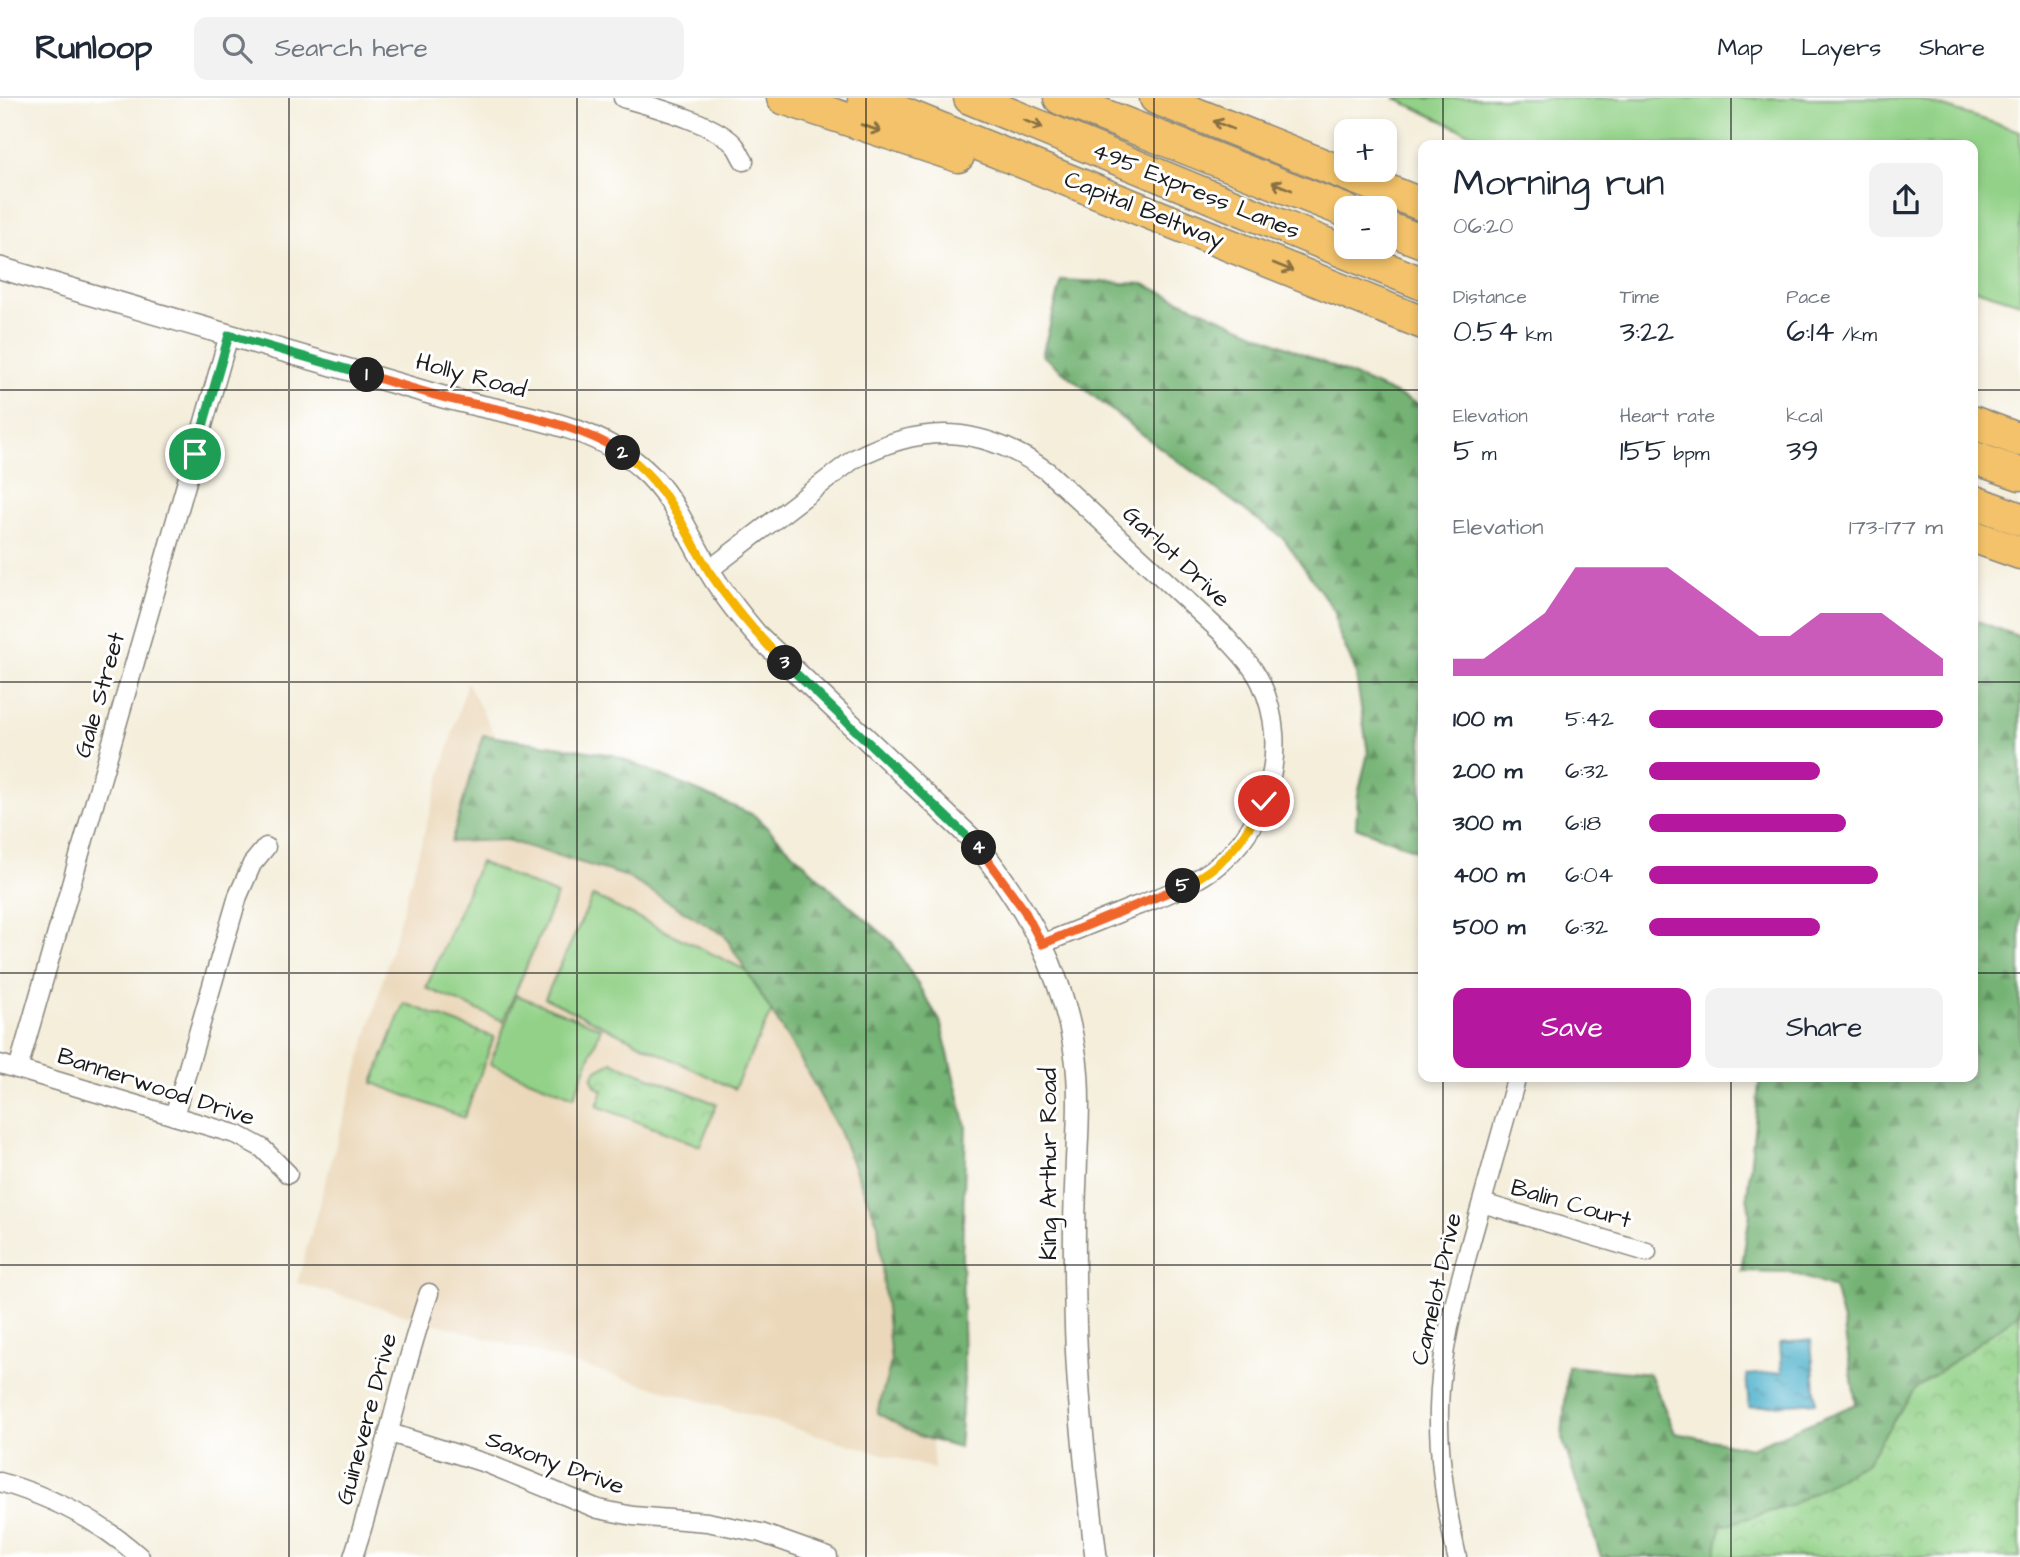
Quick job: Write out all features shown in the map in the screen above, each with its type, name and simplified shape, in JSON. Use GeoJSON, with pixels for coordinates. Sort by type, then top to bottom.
{"type":"FeatureCollection","features":[{"type":"Feature","properties":{"kind":"highway"},"geometry":{"type":"LineString","coordinates":[[783,98],[1175,223]]}},
{"type":"Feature","properties":{"kind":"highway","name":"Capital Beltway"},"geometry":{"type":"LineString","coordinates":[[864,98],[1418,321]]}},
{"type":"Feature","properties":{"kind":"highway","name":"495 Express Lanes"},"geometry":{"type":"LineString","coordinates":[[970,98],[1418,282]]}},
{"type":"Feature","properties":{"kind":"highway","name":"495 Express Lanes"},"geometry":{"type":"LineString","coordinates":[[1060,98],[1334,206]]}},
{"type":"Feature","properties":{"kind":"highway"},"geometry":{"type":"LineString","coordinates":[[1156,98],[1418,203]]}},
{"type":"Feature","properties":{"kind":"highway"},"geometry":{"type":"LineString","coordinates":[[1397,232],[1418,240]]}},
{"type":"Feature","properties":{"kind":"highway"},"geometry":{"type":"LineString","coordinates":[[1978,424],[2020,440]]}},
{"type":"Feature","properties":{"kind":"highway"},"geometry":{"type":"LineString","coordinates":[[1978,459],[2020,474]]}},
{"type":"Feature","properties":{"kind":"highway"},"geometry":{"type":"LineString","coordinates":[[1978,503],[2020,519]]}},
{"type":"Feature","properties":{"kind":"highway"},"geometry":{"type":"LineString","coordinates":[[1978,538],[2020,553]]}},
{"type":"Feature","properties":{"kind":"street"},"geometry":{"type":"LineString","coordinates":[[624,98],[712,130],[734,145],[744,161]]}},
{"type":"Feature","properties":{"kind":"street","name":"Holly Road"},"geometry":{"type":"LineString","coordinates":[[0,268],[447,398],[557,425],[594,438],[631,459],[659,485],[673,504],[709,570]]}},
{"type":"Feature","properties":{"kind":"street","name":"Gale Street"},"geometry":{"type":"LineString","coordinates":[[18,1069],[229,335]]}},
{"type":"Feature","properties":{"kind":"street","name":"Garlot Drive"},"geometry":{"type":"LineString","coordinates":[[709,570],[854,458],[877,446],[927,433],[976,436],[1001,444],[1047,471],[1222,633],[1247,660],[1261,681],[1270,703],[1275,750],[1272,777],[1264,801],[1236,848],[1215,868],[1198,879],[1161,897],[1042,944]]}},
{"type":"Feature","properties":{"kind":"street","name":"King Arthur Road"},"geometry":{"type":"LineString","coordinates":[[709,570],[731,604],[756,634],[974,841],[1018,900],[1056,977],[1069,1020],[1079,1101],[1074,1221],[1075,1307],[1082,1430],[1096,1557]]}},
{"type":"Feature","properties":{"kind":"street"},"geometry":{"type":"LineString","coordinates":[[174,1116],[238,896],[252,864],[266,847]]}},
{"type":"Feature","properties":{"kind":"street","name":"Bannerwood Drive"},"geometry":{"type":"LineString","coordinates":[[0,1065],[238,1135],[262,1148],[288,1174]]}},
{"type":"Feature","properties":{"kind":"street","name":"Camelot Drive"},"geometry":{"type":"LineString","coordinates":[[1457,1557],[1443,1485],[1440,1396],[1443,1363],[1451,1318],[1515,1082]]}},
{"type":"Feature","properties":{"kind":"street","name":"Balin Court"},"geometry":{"type":"LineString","coordinates":[[1482,1203],[1647,1252]]}},
{"type":"Feature","properties":{"kind":"street","name":"Guinevere Drive"},"geometry":{"type":"LineString","coordinates":[[353,1557],[390,1433],[414,1336],[429,1293]]}},
{"type":"Feature","properties":{"kind":"street","name":"Saxony Drive"},"geometry":{"type":"LineString","coordinates":[[390,1433],[488,1464],[598,1509],[633,1516],[707,1522],[761,1533],[828,1557]]}},
{"type":"Feature","properties":{"kind":"street"},"geometry":{"type":"LineString","coordinates":[[0,1482],[33,1492],[67,1507],[101,1527],[141,1557]]}},
{"type":"Feature","properties":{"kind":"shaded area"},"geometry":{"type":"Polygon","coordinates":[[[467,682],[555,848],[669,796],[902,1019],[934,1469],[297,1283],[467,682]]]}},
{"type":"Feature","properties":{"kind":"green space"},"geometry":{"type":"Polygon","coordinates":[[[1394,98],[1915,98],[2020,131],[2020,303],[1978,290],[1978,140],[1494,140],[1464,131],[1394,98]]]}},
{"type":"Feature","properties":{"kind":"green space"},"geometry":{"type":"Polygon","coordinates":[[[1062,280],[1143,284],[1418,404],[1418,851],[1356,827],[1358,794],[1368,753],[1355,669],[1337,629],[1335,612],[1284,539],[1140,433],[1042,355],[1062,280]]]}},
{"type":"Feature","properties":{"kind":"green space"},"geometry":{"type":"Polygon","coordinates":[[[1978,621],[2020,637],[2020,1321],[1789,1557],[1601,1557],[1562,1438],[1568,1366],[1650,1374],[1675,1433],[1751,1448],[1856,1404],[1843,1322],[1834,1288],[1790,1272],[1741,1271],[1750,1213],[1747,1196],[1759,1082],[1978,1082],[1978,621]]]}},
{"type":"Feature","properties":{"kind":"green space"},"geometry":{"type":"Polygon","coordinates":[[[483,735],[614,755],[754,815],[834,892],[892,942],[940,1021],[966,1126],[962,1257],[964,1380],[959,1448],[919,1436],[877,1413],[891,1362],[878,1224],[838,1129],[802,1062],[725,936],[625,876],[506,840],[451,842],[483,735]]]}},
{"type":"Feature","properties":{"kind":"green space"},"geometry":{"type":"Polygon","coordinates":[[[480,862],[557,895],[503,1021],[426,988],[480,862]]]}},
{"type":"Feature","properties":{"kind":"green space"},"geometry":{"type":"Polygon","coordinates":[[[593,896],[783,988],[734,1089],[545,998],[593,896]]]}},
{"type":"Feature","properties":{"kind":"green space"},"geometry":{"type":"Polygon","coordinates":[[[516,995],[601,1028],[574,1097],[490,1064],[516,995]]]}},
{"type":"Feature","properties":{"kind":"green space"},"geometry":{"type":"Polygon","coordinates":[[[404,1003],[494,1037],[464,1118],[373,1083],[404,1003]]]}},
{"type":"Feature","properties":{"kind":"green space"},"geometry":{"type":"Polygon","coordinates":[[[612,1062],[717,1104],[700,1146],[597,1106],[603,1090],[596,1087],[592,1079],[595,1071],[612,1062]]]}},
{"type":"Feature","properties":{"kind":"green space"},"geometry":{"type":"Polygon","coordinates":[[[2020,1295],[2020,1557],[1715,1557],[1721,1526],[1789,1506],[1866,1463],[1914,1390],[2018,1314],[2020,1295]]]}},
{"type":"Feature","properties":{"kind":"water"},"geometry":{"type":"Polygon","coordinates":[[[1811,1340],[1816,1402],[1749,1407],[1746,1375],[1782,1372],[1780,1343],[1811,1340]]]}},
{"type":"Feature","properties":{"kind":"route"},"geometry":{"type":"LineString","coordinates":[[195,454],[229,335],[447,398],[557,425],[615,448],[659,485],[673,504],[731,604],[756,634],[974,841],[999,872],[1042,944],[1161,897],[1198,879],[1215,868],[1236,848],[1264,801]]}}]}
